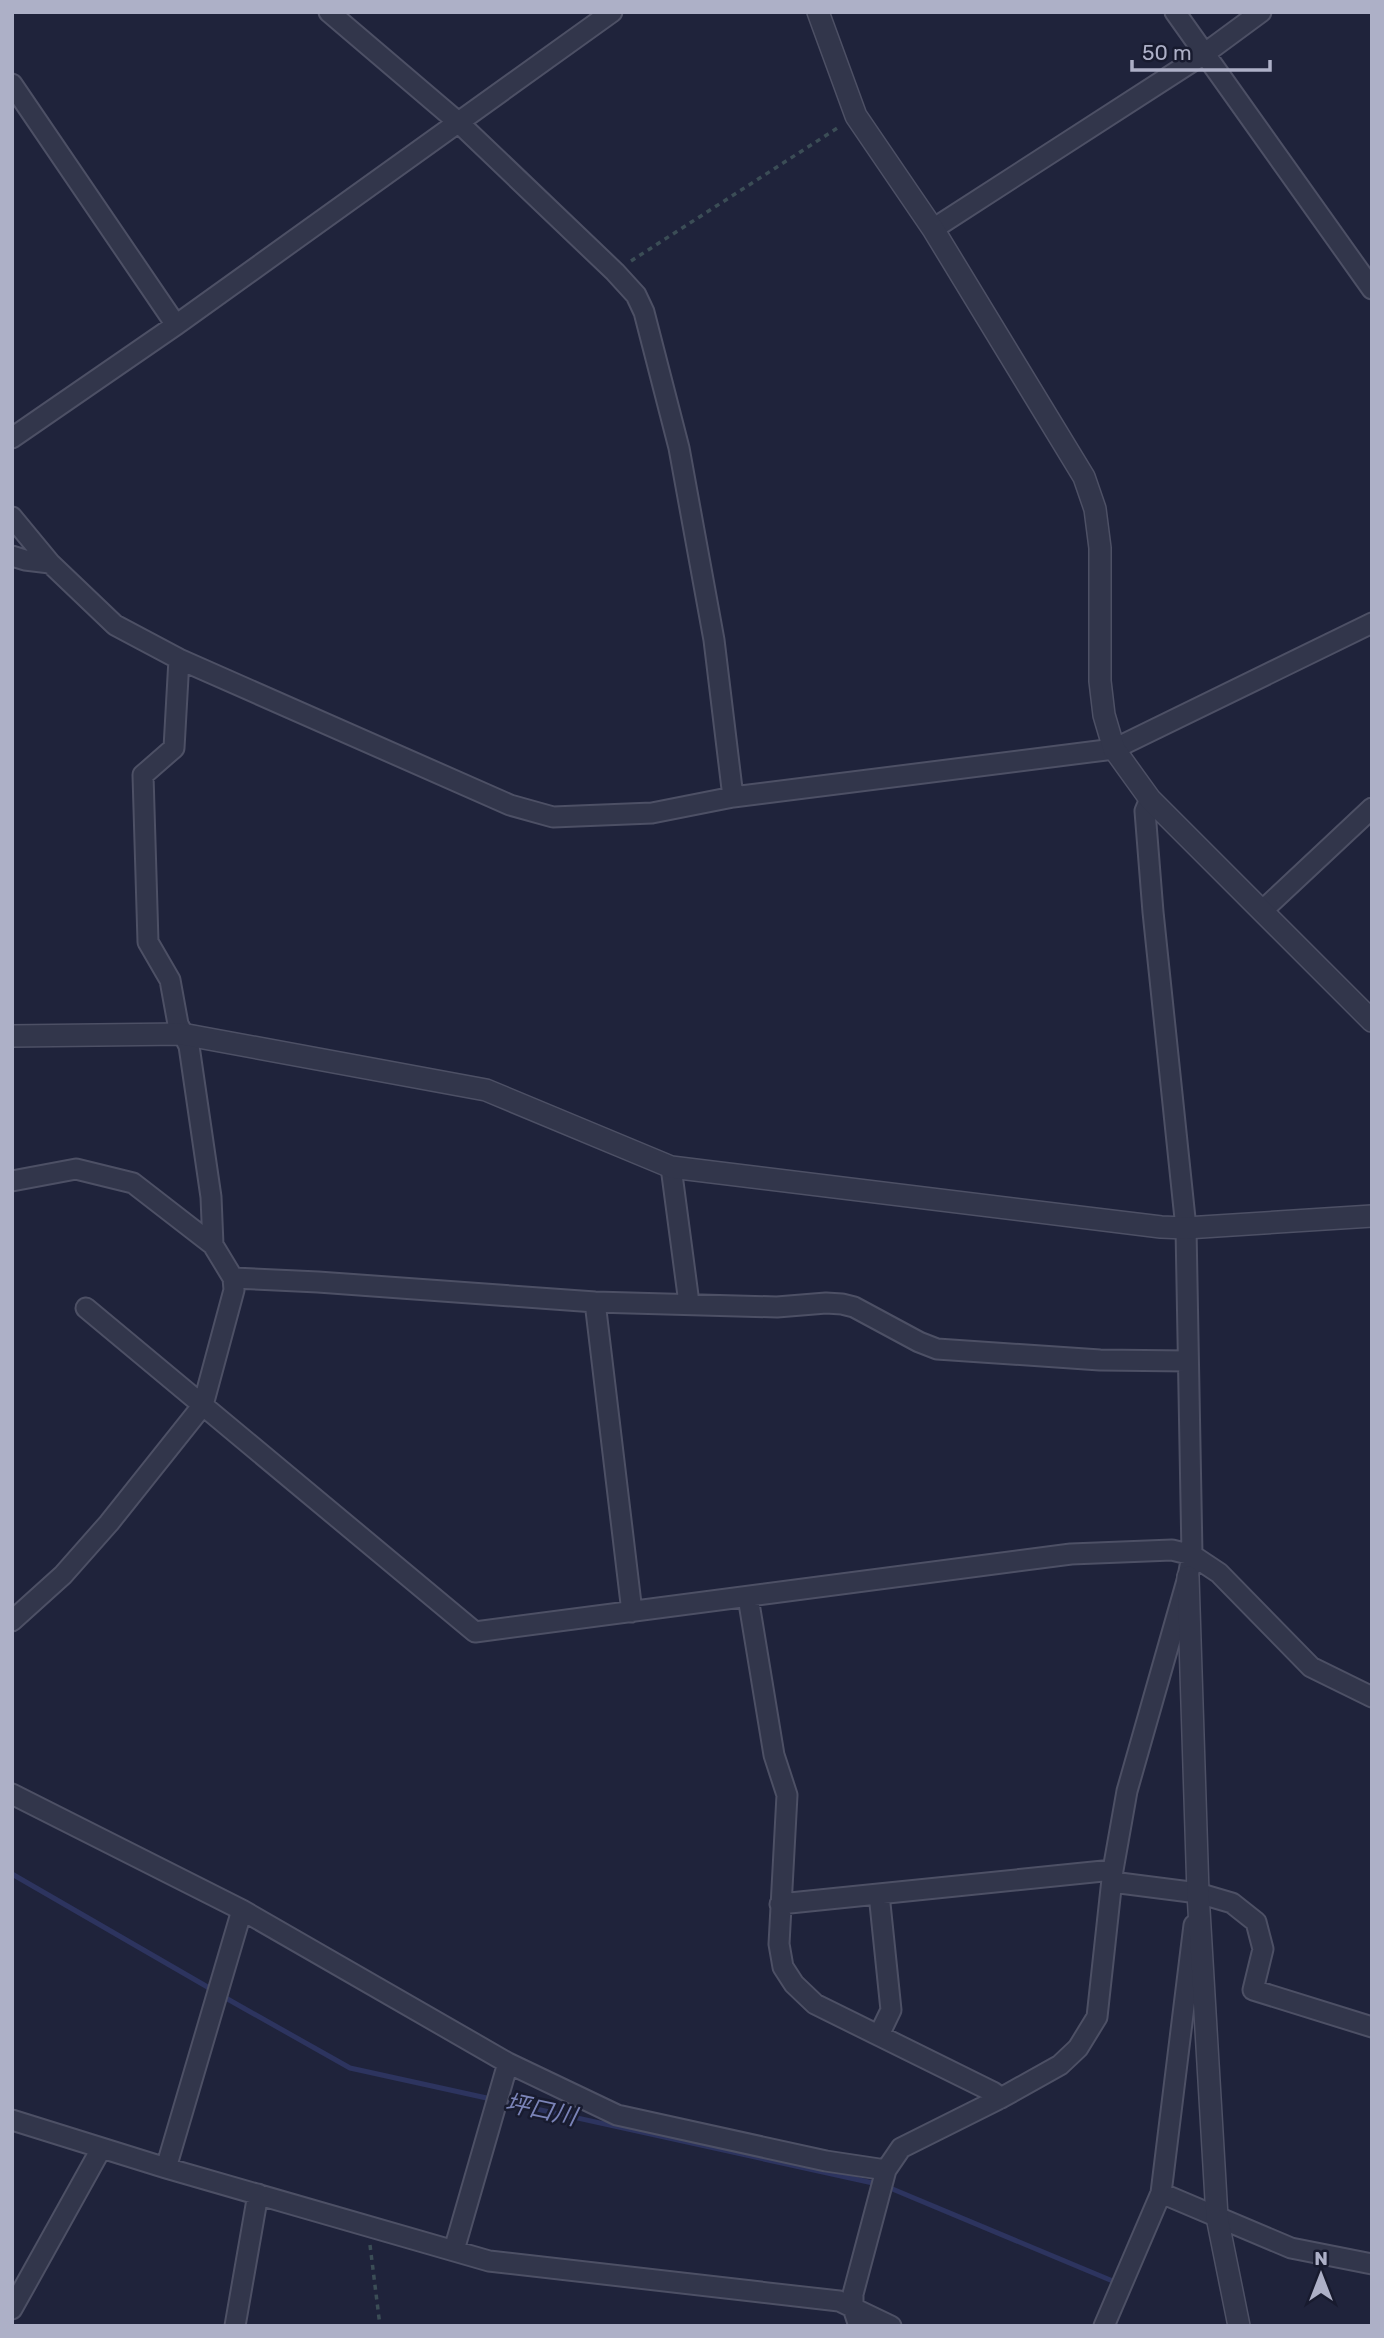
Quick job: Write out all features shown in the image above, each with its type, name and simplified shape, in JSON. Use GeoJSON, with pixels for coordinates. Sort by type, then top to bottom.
{"type":"FeatureCollection","features":[{"type":"Feature","properties":{"kind":"street"},"geometry":{"type":"LineString","coordinates":[[329,12],[457,122],[636,295],[644,312],[679,448],[714,640],[733,797]]}},
{"type":"Feature","properties":{"kind":"street"},"geometry":{"type":"LineString","coordinates":[[12,438],[176,325],[612,12]]}},
{"type":"Feature","properties":{"kind":"street"},"geometry":{"type":"LineString","coordinates":[[818,12],[856,116],[933,229],[1084,477],[1095,509],[1100,548],[1100,681],[1114,749],[1150,800],[1372,1020]]}},
{"type":"Feature","properties":{"kind":"street"},"geometry":{"type":"LineString","coordinates":[[1175,12],[1372,289]]}},
{"type":"Feature","properties":{"kind":"street"},"geometry":{"type":"LineString","coordinates":[[933,229],[1204,54],[1261,12]]}},
{"type":"Feature","properties":{"kind":"street"},"geometry":{"type":"LineString","coordinates":[[12,84],[176,325]]}},
{"type":"Feature","properties":{"kind":"street"},"geometry":{"type":"LineString","coordinates":[[12,517],[50,563],[115,625],[179,659],[510,805],[553,817],[652,813],[733,797],[1114,749],[1372,623]]}},
{"type":"Feature","properties":{"kind":"street"},"geometry":{"type":"LineString","coordinates":[[12,556],[50,563]]}},
{"type":"Feature","properties":{"kind":"street"},"geometry":{"type":"LineString","coordinates":[[179,659],[174,748],[143,775],[148,942],[170,979],[182,1034],[189,1046],[211,1197],[214,1245]]}},
{"type":"Feature","properties":{"kind":"street"},"geometry":{"type":"LineString","coordinates":[[856,2317],[853,2294],[886,2170],[901,2148],[1060,2065],[1078,2048],[1097,2017],[1112,1876],[1126,1791],[1188,1577],[1192,1555],[1186,1228],[1153,912],[1145,811],[1150,800]]}},
{"type":"Feature","properties":{"kind":"street"},"geometry":{"type":"LineString","coordinates":[[1262,911],[1372,808]]}},
{"type":"Feature","properties":{"kind":"street"},"geometry":{"type":"LineString","coordinates":[[12,1036],[182,1034],[486,1090],[671,1167],[1161,1227],[1186,1228],[1372,1216]]}},
{"type":"Feature","properties":{"kind":"street"},"geometry":{"type":"LineString","coordinates":[[671,1167],[689,1303]]}},
{"type":"Feature","properties":{"kind":"street"},"geometry":{"type":"LineString","coordinates":[[12,1181],[76,1169],[133,1183],[214,1245],[233,1278],[234,1290],[203,1405],[63,1575],[12,1621]]}},
{"type":"Feature","properties":{"kind":"street"},"geometry":{"type":"LineString","coordinates":[[233,1278],[595,1302],[777,1307],[842,1304],[854,1307],[937,1349],[1100,1360],[1188,1361]]}},
{"type":"Feature","properties":{"kind":"street"},"geometry":{"type":"LineString","coordinates":[[595,1302],[632,1612]]}},
{"type":"Feature","properties":{"kind":"street"},"geometry":{"type":"LineString","coordinates":[[86,1308],[475,1632],[1071,1554],[1172,1550],[1192,1555],[1219,1573],[1311,1667],[1370,1691]]}},
{"type":"Feature","properties":{"kind":"street"},"geometry":{"type":"LineString","coordinates":[[1188,1577],[1198,1893],[1217,2217],[1239,2326]]}},
{"type":"Feature","properties":{"kind":"street"},"geometry":{"type":"LineString","coordinates":[[748,1597],[774,1755],[787,1795],[779,1944],[783,1967],[794,1984],[815,2004],[1001,2098]]}},
{"type":"Feature","properties":{"kind":"street"},"geometry":{"type":"LineString","coordinates":[[12,1794],[243,1910],[508,2063],[617,2115],[826,2161],[886,2170]]}},
{"type":"Feature","properties":{"kind":"street"},"geometry":{"type":"LineString","coordinates":[[780,1904],[1112,1876],[1198,1893],[1232,1903],[1256,1922],[1263,1949],[1253,1990],[1372,2027]]}},
{"type":"Feature","properties":{"kind":"street"},"geometry":{"type":"LineString","coordinates":[[1104,2326],[1161,2193],[1198,1893]]}},
{"type":"Feature","properties":{"kind":"street"},"geometry":{"type":"LineString","coordinates":[[879,2035],[891,2010],[880,1894]]}},
{"type":"Feature","properties":{"kind":"street"},"geometry":{"type":"LineString","coordinates":[[166,2168],[243,1910]]}},
{"type":"Feature","properties":{"kind":"street"},"geometry":{"type":"LineString","coordinates":[[454,2250],[508,2063]]}},
{"type":"Feature","properties":{"kind":"street"},"geometry":{"type":"LineString","coordinates":[[12,2120],[101,2149],[489,2261],[839,2301],[856,2317],[891,2326]]}},
{"type":"Feature","properties":{"kind":"street"},"geometry":{"type":"LineString","coordinates":[[12,2309],[101,2149]]}},
{"type":"Feature","properties":{"kind":"street"},"geometry":{"type":"LineString","coordinates":[[1161,2193],[1291,2248],[1372,2264]]}},
{"type":"Feature","properties":{"kind":"street"},"geometry":{"type":"LineString","coordinates":[[235,2326],[258,2194]]}},
{"type":"Feature","properties":{"kind":"path"},"geometry":{"type":"LineString","coordinates":[[615,272],[856,116]]}},
{"type":"Feature","properties":{"kind":"path"},"geometry":{"type":"LineString","coordinates":[[368,2226],[380,2326]]}},
{"type":"Feature","properties":{"kind":"waterway","name":"坪口川"},"geometry":{"type":"LineString","coordinates":[[12,1874],[211,1989]]}},
{"type":"Feature","properties":{"kind":"waterway","name":"坪口川"},"geometry":{"type":"LineString","coordinates":[[224,1997],[350,2068],[873,2183]]}},
{"type":"Feature","properties":{"kind":"waterway","name":"坪口川"},"geometry":{"type":"LineString","coordinates":[[890,2188],[1115,2282]]}}]}
